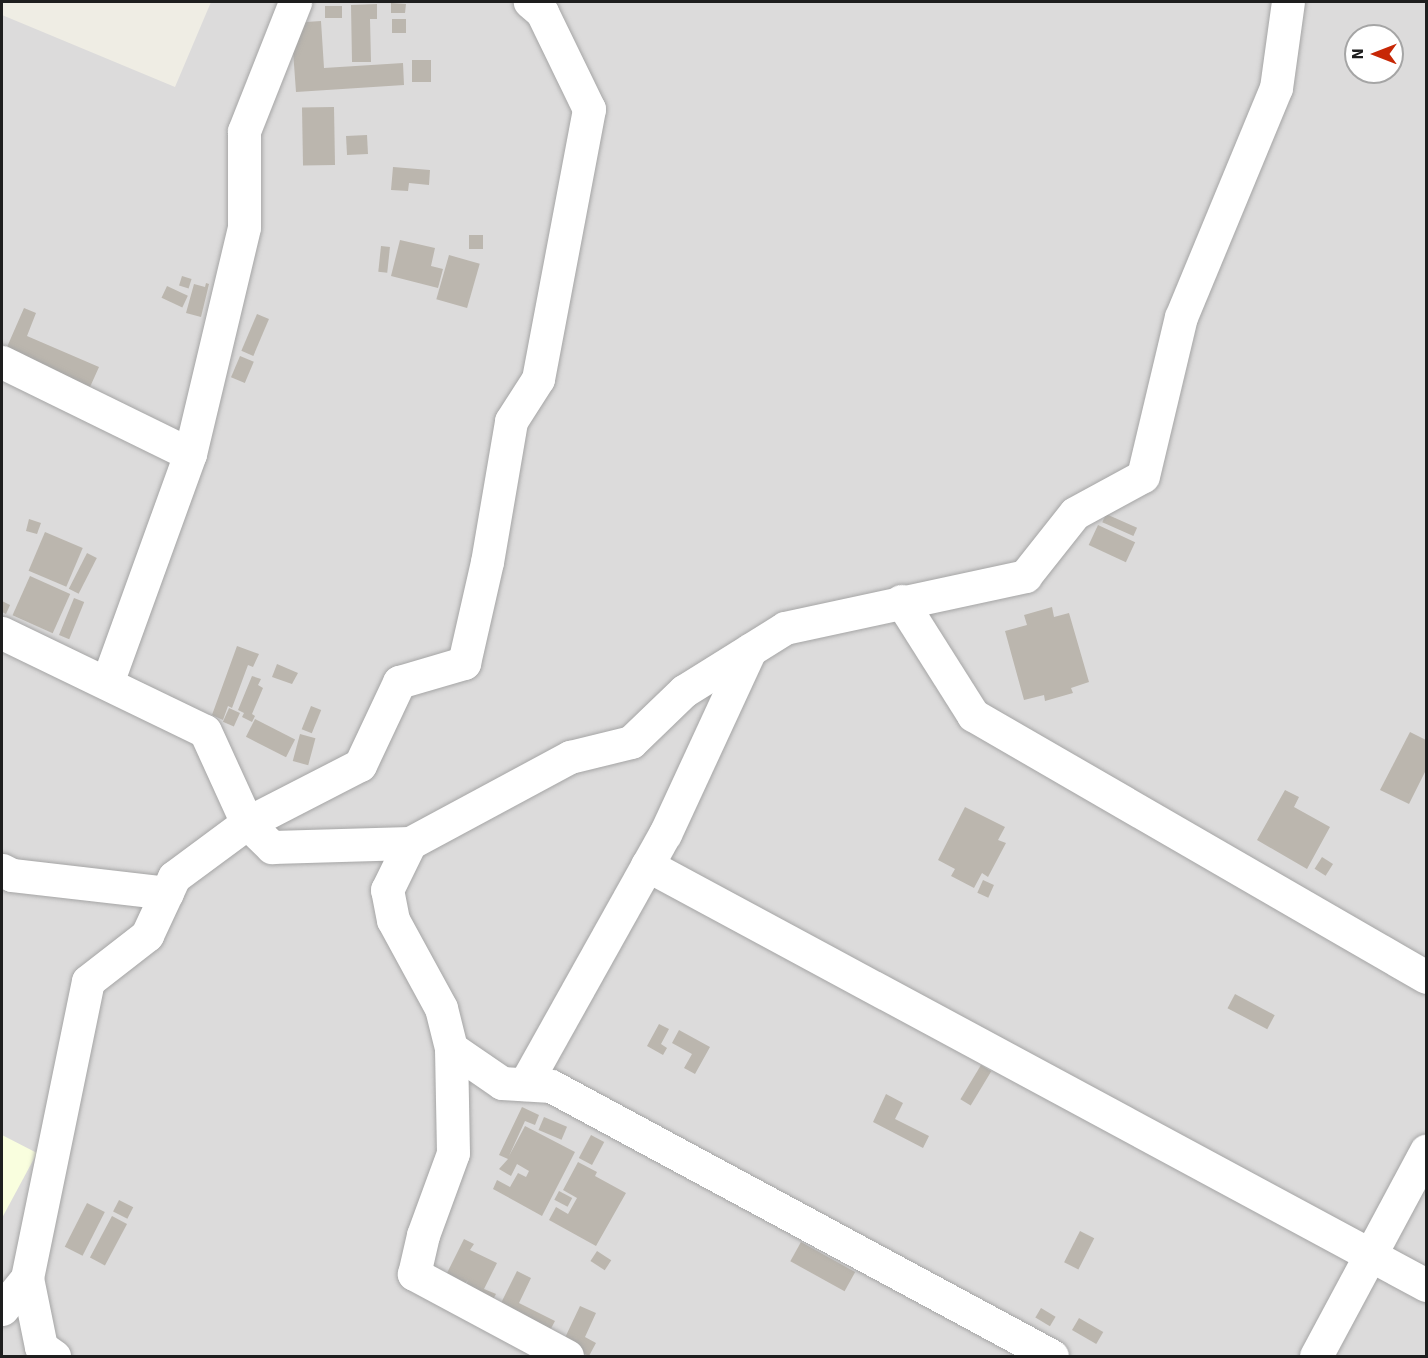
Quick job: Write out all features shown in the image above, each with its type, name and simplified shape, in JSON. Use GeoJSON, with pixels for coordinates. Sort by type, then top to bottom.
{"type":"FeatureCollection","features":[{"type":"Feature","properties":{"kind":"street"},"geometry":{"type":"LineString","coordinates":[[107,683],[190,454],[244,227],[244,131],[295,2]]}},
{"type":"Feature","properties":{"kind":"street"},"geometry":{"type":"LineString","coordinates":[[54,1356],[41,1347],[27,1278],[88,981],[147,935],[174,877],[247,823],[360,765],[399,682],[464,663],[487,562],[511,421],[538,379],[589,109],[542,12],[530,2]]}},
{"type":"Feature","properties":{"kind":"street"},"geometry":{"type":"LineString","coordinates":[[2,633],[205,731],[247,823],[272,847],[410,843],[570,757],[631,742],[684,691],[785,628],[901,601],[1025,576],[1075,513],[1143,476],[1180,317],[1276,88],[1288,2]]}},
{"type":"Feature","properties":{"kind":"street"},"geometry":{"type":"LineString","coordinates":[[2,362],[190,454]]}},
{"type":"Feature","properties":{"kind":"street"},"geometry":{"type":"LineString","coordinates":[[901,601],[974,715],[1426,977]]}},
{"type":"Feature","properties":{"kind":"street"},"geometry":{"type":"LineString","coordinates":[[525,1084],[665,834],[750,650]]}},
{"type":"Feature","properties":{"kind":"street"},"geometry":{"type":"LineString","coordinates":[[410,843],[387,890],[393,920],[441,1008],[452,1048],[453,1154],[423,1235],[414,1274],[567,1356]]}},
{"type":"Feature","properties":{"kind":"street"},"geometry":{"type":"LineString","coordinates":[[647,865],[1426,1285]]}},
{"type":"Feature","properties":{"kind":"street"},"geometry":{"type":"LineString","coordinates":[[2,870],[12,875],[167,893]]}},
{"type":"Feature","properties":{"kind":"street"},"geometry":{"type":"LineString","coordinates":[[452,1048],[502,1083],[550,1086],[1052,1356]]}},
{"type":"Feature","properties":{"kind":"street"},"geometry":{"type":"LineString","coordinates":[[1316,1356],[1426,1151]]}},
{"type":"Feature","properties":{"kind":"street"},"geometry":{"type":"LineString","coordinates":[[2,1309],[27,1278]]}},
{"type":"Feature","properties":{"kind":"shaded area"},"geometry":{"type":"Polygon","coordinates":[[[211,2],[1426,2],[1426,1356],[2,1356],[2,15],[175,87],[211,2]]]}},
{"type":"Feature","properties":{"kind":"shaded area"},"geometry":{"type":"Polygon","coordinates":[[[2,1135],[37,1153],[2,1218],[2,1135]]]}},
{"type":"Feature","properties":{"kind":"building"},"geometry":{"type":"Polygon","coordinates":[[[391,3],[406,4],[405,13],[391,13],[391,3]]]}},
{"type":"Feature","properties":{"kind":"building"},"geometry":{"type":"Polygon","coordinates":[[[377,4],[377,19],[370,19],[371,62],[352,62],[351,5],[377,4]]]}},
{"type":"Feature","properties":{"kind":"building"},"geometry":{"type":"Polygon","coordinates":[[[325,6],[342,6],[342,18],[325,18],[325,6]]]}},
{"type":"Feature","properties":{"kind":"building"},"geometry":{"type":"Polygon","coordinates":[[[392,19],[406,19],[406,33],[392,33],[392,19]]]}},
{"type":"Feature","properties":{"kind":"building"},"geometry":{"type":"Polygon","coordinates":[[[321,21],[324,68],[403,63],[404,85],[296,92],[291,23],[321,21]]]}},
{"type":"Feature","properties":{"kind":"building"},"geometry":{"type":"Polygon","coordinates":[[[412,60],[431,60],[431,82],[412,82],[412,60]]]}},
{"type":"Feature","properties":{"kind":"building"},"geometry":{"type":"Polygon","coordinates":[[[334,107],[335,165],[303,166],[302,108],[334,107]]]}},
{"type":"Feature","properties":{"kind":"building"},"geometry":{"type":"Polygon","coordinates":[[[367,135],[368,154],[347,155],[346,136],[367,135]]]}},
{"type":"Feature","properties":{"kind":"building"},"geometry":{"type":"Polygon","coordinates":[[[393,167],[430,170],[429,185],[409,183],[408,191],[391,190],[393,167]]]}},
{"type":"Feature","properties":{"kind":"building"},"geometry":{"type":"Polygon","coordinates":[[[469,235],[483,235],[483,249],[469,249],[469,235]]]}},
{"type":"Feature","properties":{"kind":"building"},"geometry":{"type":"Polygon","coordinates":[[[400,240],[435,248],[431,266],[443,269],[438,288],[391,276],[400,240]]]}},
{"type":"Feature","properties":{"kind":"building"},"geometry":{"type":"Polygon","coordinates":[[[381,246],[390,247],[387,273],[378,272],[381,246]]]}},
{"type":"Feature","properties":{"kind":"building"},"geometry":{"type":"Polygon","coordinates":[[[449,255],[480,264],[467,308],[436,299],[449,255]]]}},
{"type":"Feature","properties":{"kind":"building"},"geometry":{"type":"Polygon","coordinates":[[[182,276],[192,279],[189,288],[179,286],[182,276]]]}},
{"type":"Feature","properties":{"kind":"building"},"geometry":{"type":"Polygon","coordinates":[[[206,283],[209,284],[201,317],[186,313],[194,284],[205,287],[206,283]]]}},
{"type":"Feature","properties":{"kind":"building"},"geometry":{"type":"Polygon","coordinates":[[[167,286],[188,296],[182,308],[162,298],[167,286]]]}},
{"type":"Feature","properties":{"kind":"building"},"geometry":{"type":"Polygon","coordinates":[[[24,308],[36,313],[27,336],[99,367],[90,387],[21,357],[23,354],[7,347],[24,308]]]}},
{"type":"Feature","properties":{"kind":"building"},"geometry":{"type":"Polygon","coordinates":[[[257,314],[269,319],[253,356],[241,351],[257,314]]]}},
{"type":"Feature","properties":{"kind":"building"},"geometry":{"type":"Polygon","coordinates":[[[240,356],[254,362],[245,383],[231,377],[240,356]]]}},
{"type":"Feature","properties":{"kind":"building"},"geometry":{"type":"Polygon","coordinates":[[[1106,514],[1137,528],[1133,536],[1102,522],[1106,514]]]}},
{"type":"Feature","properties":{"kind":"building"},"geometry":{"type":"Polygon","coordinates":[[[29,519],[41,523],[37,534],[26,531],[29,519]]]}},
{"type":"Feature","properties":{"kind":"building"},"geometry":{"type":"Polygon","coordinates":[[[1098,525],[1135,542],[1126,562],[1089,545],[1098,525]]]}},
{"type":"Feature","properties":{"kind":"building"},"geometry":{"type":"Polygon","coordinates":[[[45,532],[83,548],[66,587],[29,571],[45,532]]]}},
{"type":"Feature","properties":{"kind":"building"},"geometry":{"type":"Polygon","coordinates":[[[87,553],[97,558],[79,594],[69,589],[87,553]]]}},
{"type":"Feature","properties":{"kind":"building"},"geometry":{"type":"Polygon","coordinates":[[[30,576],[70,594],[53,633],[13,615],[30,576]]]}},
{"type":"Feature","properties":{"kind":"building"},"geometry":{"type":"Polygon","coordinates":[[[74,598],[84,602],[69,639],[59,635],[74,598]]]}},
{"type":"Feature","properties":{"kind":"building"},"geometry":{"type":"Polygon","coordinates":[[[2,601],[10,605],[6,614],[2,612],[2,601]]]}},
{"type":"Feature","properties":{"kind":"building"},"geometry":{"type":"Polygon","coordinates":[[[1052,607],[1054,617],[1069,613],[1089,682],[1071,688],[1073,693],[1045,701],[1044,695],[1024,700],[1005,631],[1027,625],[1024,615],[1052,607]]]}},
{"type":"Feature","properties":{"kind":"building"},"geometry":{"type":"Polygon","coordinates":[[[237,646],[259,654],[253,667],[248,665],[232,708],[228,706],[223,720],[212,715],[237,646]]]}},
{"type":"Feature","properties":{"kind":"building"},"geometry":{"type":"Polygon","coordinates":[[[277,664],[298,673],[292,684],[272,677],[277,664]]]}},
{"type":"Feature","properties":{"kind":"building"},"geometry":{"type":"Polygon","coordinates":[[[252,676],[261,679],[258,685],[263,688],[252,714],[255,716],[252,722],[242,717],[244,713],[238,710],[252,676]]]}},
{"type":"Feature","properties":{"kind":"building"},"geometry":{"type":"Polygon","coordinates":[[[311,706],[321,710],[312,733],[302,729],[311,706]]]}},
{"type":"Feature","properties":{"kind":"building"},"geometry":{"type":"Polygon","coordinates":[[[229,708],[240,713],[234,727],[223,722],[229,708]]]}},
{"type":"Feature","properties":{"kind":"building"},"geometry":{"type":"Polygon","coordinates":[[[255,719],[295,739],[286,757],[246,737],[255,719]]]}},
{"type":"Feature","properties":{"kind":"building"},"geometry":{"type":"Polygon","coordinates":[[[1410,732],[1426,740],[1426,770],[1409,804],[1380,790],[1410,732]]]}},
{"type":"Feature","properties":{"kind":"building"},"geometry":{"type":"Polygon","coordinates":[[[300,734],[315,738],[308,765],[293,761],[300,734]]]}},
{"type":"Feature","properties":{"kind":"building"},"geometry":{"type":"Polygon","coordinates":[[[1285,790],[1299,797],[1294,807],[1330,827],[1307,869],[1257,840],[1285,790]]]}},
{"type":"Feature","properties":{"kind":"building"},"geometry":{"type":"Polygon","coordinates":[[[965,807],[1005,827],[998,840],[1006,843],[988,877],[982,873],[974,888],[951,876],[955,869],[938,860],[965,807]]]}},
{"type":"Feature","properties":{"kind":"building"},"geometry":{"type":"Polygon","coordinates":[[[1322,857],[1333,864],[1326,876],[1315,869],[1322,857]]]}},
{"type":"Feature","properties":{"kind":"building"},"geometry":{"type":"Polygon","coordinates":[[[983,880],[994,885],[988,898],[977,893],[983,880]]]}},
{"type":"Feature","properties":{"kind":"building"},"geometry":{"type":"Polygon","coordinates":[[[1235,994],[1275,1015],[1267,1029],[1227,1008],[1235,994]]]}},
{"type":"Feature","properties":{"kind":"building"},"geometry":{"type":"Polygon","coordinates":[[[659,1024],[669,1029],[661,1044],[667,1048],[663,1055],[647,1046],[659,1024]]]}},
{"type":"Feature","properties":{"kind":"building"},"geometry":{"type":"Polygon","coordinates":[[[679,1030],[710,1047],[695,1074],[684,1068],[692,1054],[672,1043],[679,1030]]]}},
{"type":"Feature","properties":{"kind":"building"},"geometry":{"type":"Polygon","coordinates":[[[981,1065],[991,1071],[971,1105],[960,1099],[981,1065]]]}},
{"type":"Feature","properties":{"kind":"building"},"geometry":{"type":"Polygon","coordinates":[[[886,1094],[903,1103],[895,1119],[929,1136],[923,1148],[873,1122],[886,1094]]]}},
{"type":"Feature","properties":{"kind":"building"},"geometry":{"type":"Polygon","coordinates":[[[522,1107],[539,1115],[535,1125],[525,1121],[509,1156],[525,1126],[575,1152],[542,1216],[493,1189],[497,1180],[510,1187],[518,1173],[526,1177],[529,1171],[517,1164],[511,1176],[499,1169],[508,1159],[499,1155],[522,1107]]]}},
{"type":"Feature","properties":{"kind":"building"},"geometry":{"type":"Polygon","coordinates":[[[544,1117],[567,1127],[562,1140],[539,1130],[544,1117]]]}},
{"type":"Feature","properties":{"kind":"building"},"geometry":{"type":"Polygon","coordinates":[[[591,1135],[604,1142],[592,1165],[579,1158],[591,1135]]]}},
{"type":"Feature","properties":{"kind":"building"},"geometry":{"type":"Polygon","coordinates":[[[578,1162],[597,1172],[595,1176],[626,1193],[596,1246],[549,1220],[556,1207],[568,1214],[577,1198],[563,1190],[578,1162]]]}},
{"type":"Feature","properties":{"kind":"building"},"geometry":{"type":"Polygon","coordinates":[[[559,1191],[572,1198],[568,1207],[554,1200],[559,1191]]]}},
{"type":"Feature","properties":{"kind":"building"},"geometry":{"type":"Polygon","coordinates":[[[119,1200],[133,1207],[127,1219],[113,1212],[119,1200]]]}},
{"type":"Feature","properties":{"kind":"building"},"geometry":{"type":"Polygon","coordinates":[[[87,1203],[105,1212],[83,1256],[65,1247],[87,1203]]]}},
{"type":"Feature","properties":{"kind":"building"},"geometry":{"type":"Polygon","coordinates":[[[112,1216],[127,1224],[105,1265],[90,1257],[112,1216]]]}},
{"type":"Feature","properties":{"kind":"building"},"geometry":{"type":"Polygon","coordinates":[[[1080,1231],[1094,1238],[1078,1269],[1064,1262],[1080,1231]]]}},
{"type":"Feature","properties":{"kind":"building"},"geometry":{"type":"Polygon","coordinates":[[[464,1239],[474,1244],[470,1250],[497,1263],[484,1289],[496,1294],[490,1305],[462,1293],[468,1280],[462,1288],[444,1279],[464,1239]]]}},
{"type":"Feature","properties":{"kind":"building"},"geometry":{"type":"Polygon","coordinates":[[[801,1242],[855,1272],[845,1291],[790,1261],[801,1242]]]}},
{"type":"Feature","properties":{"kind":"building"},"geometry":{"type":"Polygon","coordinates":[[[597,1251],[611,1260],[605,1270],[590,1261],[597,1251]]]}},
{"type":"Feature","properties":{"kind":"building"},"geometry":{"type":"Polygon","coordinates":[[[517,1271],[531,1278],[519,1303],[555,1321],[547,1336],[497,1311],[517,1271]]]}},
{"type":"Feature","properties":{"kind":"building"},"geometry":{"type":"Polygon","coordinates":[[[580,1306],[596,1313],[585,1337],[596,1343],[589,1356],[562,1344],[580,1306]]]}},
{"type":"Feature","properties":{"kind":"building"},"geometry":{"type":"Polygon","coordinates":[[[1041,1308],[1056,1317],[1050,1326],[1035,1317],[1041,1308]]]}},
{"type":"Feature","properties":{"kind":"building"},"geometry":{"type":"Polygon","coordinates":[[[1079,1318],[1103,1332],[1096,1344],[1072,1330],[1079,1318]]]}}]}
